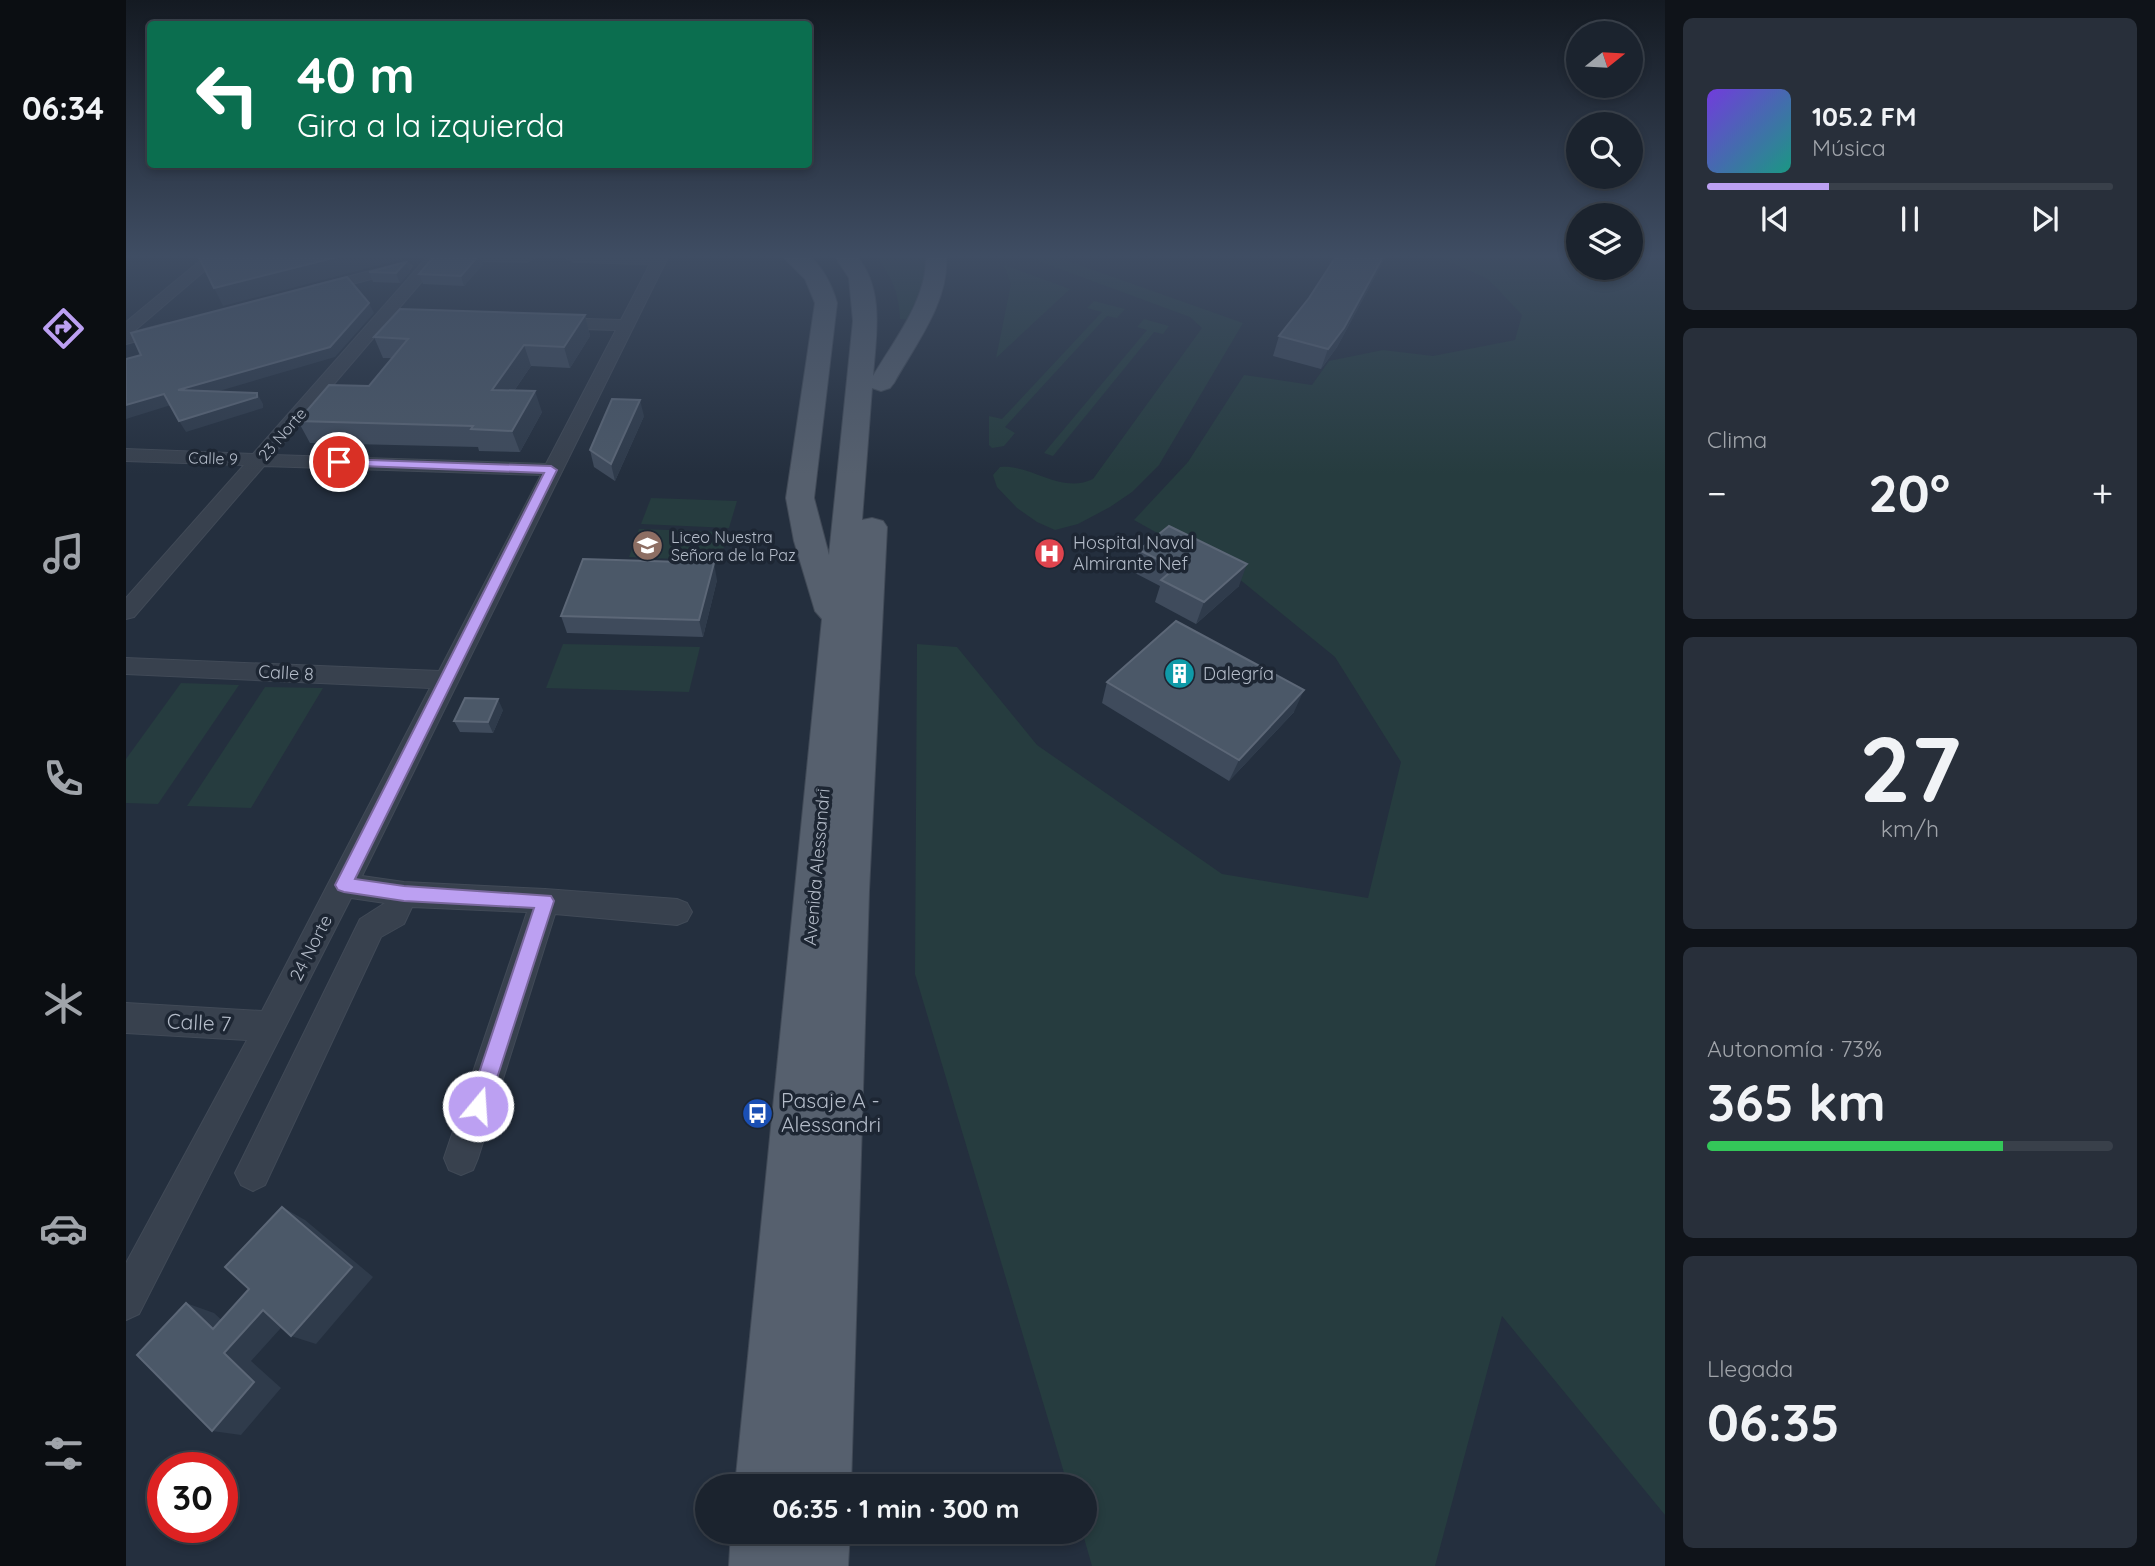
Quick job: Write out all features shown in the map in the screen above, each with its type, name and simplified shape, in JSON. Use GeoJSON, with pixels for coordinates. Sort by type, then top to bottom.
{"type":"FeatureCollection","features":[{"type":"Feature","properties":{"kind":"main road"},"geometry":{"type":"LineString","coordinates":[[823,328],[800,498],[804,527],[820,569],[837,631]]}},
{"type":"Feature","properties":{"kind":"main road","name":"Avenida Alessandri"},"geometry":{"type":"LineString","coordinates":[[767,1474],[864,328]]}},
{"type":"Feature","properties":{"kind":"main road","name":"Avenida Alessandri"},"geometry":{"type":"LineString","coordinates":[[821,1474],[848,891],[886,328]]}},
{"type":"Feature","properties":{"kind":"main road"},"geometry":{"type":"LineString","coordinates":[[881,383],[910,328]]}},
{"type":"Feature","properties":{"kind":"main road"},"geometry":{"type":"LineString","coordinates":[[761,1566],[762,1544]]}},
{"type":"Feature","properties":{"kind":"main road"},"geometry":{"type":"LineString","coordinates":[[816,1566],[817,1544]]}},
{"type":"Feature","properties":{"kind":"street"},"geometry":{"type":"LineString","coordinates":[[126,339],[168,328]]}},
{"type":"Feature","properties":{"kind":"street","name":"23 Norte"},"geometry":{"type":"LineString","coordinates":[[126,612],[259,460],[381,328]]}},
{"type":"Feature","properties":{"kind":"street","name":"24 Norte"},"geometry":{"type":"LineString","coordinates":[[126,1301],[344,885],[623,328]]}},
{"type":"Feature","properties":{"kind":"street","name":"Calle 9"},"geometry":{"type":"LineString","coordinates":[[126,455],[551,470]]}},
{"type":"Feature","properties":{"kind":"street","name":"Calle 8"},"geometry":{"type":"LineString","coordinates":[[126,666],[446,680]]}},
{"type":"Feature","properties":{"kind":"street"},"geometry":{"type":"LineString","coordinates":[[344,885],[404,894],[545,901],[677,912]]}},
{"type":"Feature","properties":{"kind":"street"},"geometry":{"type":"LineString","coordinates":[[253,1173],[370,928],[394,915],[404,894]]}},
{"type":"Feature","properties":{"kind":"street"},"geometry":{"type":"LineString","coordinates":[[461,1158],[545,901]]}},
{"type":"Feature","properties":{"kind":"street","name":"Calle 7"},"geometry":{"type":"LineString","coordinates":[[126,1018],[271,1027]]}},
{"type":"Feature","properties":{"kind":"green space"},"geometry":{"type":"Polygon","coordinates":[[[1002,328],[1028,328],[996,358],[1002,328]]]}},
{"type":"Feature","properties":{"kind":"green space"},"geometry":{"type":"Polygon","coordinates":[[[1087,328],[1096,328],[1005,427],[1015,433],[1004,446],[992,448],[989,445],[989,416],[1002,419],[1087,328]]]}},
{"type":"Feature","properties":{"kind":"green space"},"geometry":{"type":"Polygon","coordinates":[[[1141,328],[1167,328],[1163,334],[1154,332],[1053,456],[1044,453],[1147,330],[1141,328]]]}},
{"type":"Feature","properties":{"kind":"green space"},"geometry":{"type":"Polygon","coordinates":[[[1202,328],[1240,328],[1159,465],[1132,492],[1110,507],[1078,524],[1055,530],[1017,508],[997,487],[993,475],[1000,467],[1012,467],[1069,483],[1093,479],[1202,328]]]}},
{"type":"Feature","properties":{"kind":"green space"},"geometry":{"type":"Polygon","coordinates":[[[1518,328],[1665,328],[1665,1515],[1502,1316],[1435,1566],[1092,1566],[1086,1544],[1097,1544],[1097,1474],[1064,1474],[915,974],[917,644],[957,647],[1037,745],[1222,874],[1368,898],[1401,762],[1335,657],[1238,578],[1134,520],[1188,462],[1244,375],[1312,385],[1329,361],[1383,350],[1433,356],[1515,340],[1518,328]]]}},
{"type":"Feature","properties":{"kind":"green space"},"geometry":{"type":"Polygon","coordinates":[[[651,498],[737,501],[729,528],[641,524],[651,498]]]}},
{"type":"Feature","properties":{"kind":"green space"},"geometry":{"type":"Polygon","coordinates":[[[639,529],[728,532],[720,561],[629,557],[639,529]]]}},
{"type":"Feature","properties":{"kind":"green space"},"geometry":{"type":"Polygon","coordinates":[[[563,644],[700,647],[689,692],[546,688],[563,644]]]}},
{"type":"Feature","properties":{"kind":"green space"},"geometry":{"type":"Polygon","coordinates":[[[181,683],[239,685],[158,804],[126,803],[126,759],[181,683]]]}},
{"type":"Feature","properties":{"kind":"green space"},"geometry":{"type":"Polygon","coordinates":[[[265,687],[323,688],[251,808],[187,806],[265,687]]]}},
{"type":"Feature","properties":{"kind":"building"},"geometry":{"type":"Polygon","coordinates":[[[150,328],[347,328],[330,347],[178,390],[257,393],[257,397],[179,421],[164,394],[126,405],[126,359],[141,355],[131,333],[150,328]]]}},
{"type":"Feature","properties":{"kind":"building"},"geometry":{"type":"Polygon","coordinates":[[[382,328],[576,328],[564,347],[524,345],[492,390],[535,391],[512,431],[471,429],[473,426],[298,421],[329,385],[369,386],[408,339],[374,337],[382,328]]]}},
{"type":"Feature","properties":{"kind":"building"},"geometry":{"type":"Polygon","coordinates":[[[1285,328],[1344,328],[1328,349],[1279,336],[1285,328]]]}},
{"type":"Feature","properties":{"kind":"building"},"geometry":{"type":"Polygon","coordinates":[[[612,399],[640,400],[611,464],[590,450],[612,399]]]}},
{"type":"Feature","properties":{"kind":"building"},"geometry":{"type":"Polygon","coordinates":[[[1169,526],[1247,564],[1204,602],[1161,580],[1175,568],[1139,550],[1169,526]]]}},
{"type":"Feature","properties":{"kind":"building"},"geometry":{"type":"Polygon","coordinates":[[[583,559],[714,563],[699,620],[561,616],[583,559]]]}},
{"type":"Feature","properties":{"kind":"building"},"geometry":{"type":"Polygon","coordinates":[[[1176,621],[1304,690],[1239,760],[1107,682],[1176,621]]]}},
{"type":"Feature","properties":{"kind":"building"},"geometry":{"type":"Polygon","coordinates":[[[465,698],[498,699],[488,722],[454,721],[465,698]]]}},
{"type":"Feature","properties":{"kind":"building"},"geometry":{"type":"Polygon","coordinates":[[[282,1207],[352,1267],[291,1336],[263,1310],[224,1353],[254,1382],[212,1431],[137,1355],[186,1303],[213,1329],[249,1289],[225,1267],[282,1207]]]}},
{"type":"Feature","properties":{"kind":"place","name":"Liceo Nuestra Señora de la Paz"},"geometry":{"type":"Point","coordinates":[648,546]}},
{"type":"Feature","properties":{"kind":"place","name":"Hospital Naval Almirante Nef"},"geometry":{"type":"Point","coordinates":[1050,553]}},
{"type":"Feature","properties":{"kind":"place","name":"Dalegría"},"geometry":{"type":"Point","coordinates":[1180,674]}},
{"type":"Feature","properties":{"kind":"place","name":"Pasaje A - Alessandri"},"geometry":{"type":"Point","coordinates":[758,1113]}},
{"type":"Feature","properties":{"kind":"route"},"geometry":{"type":"LineString","coordinates":[[339,462],[551,470],[344,885],[404,894],[545,901],[478,1106]]}}]}
